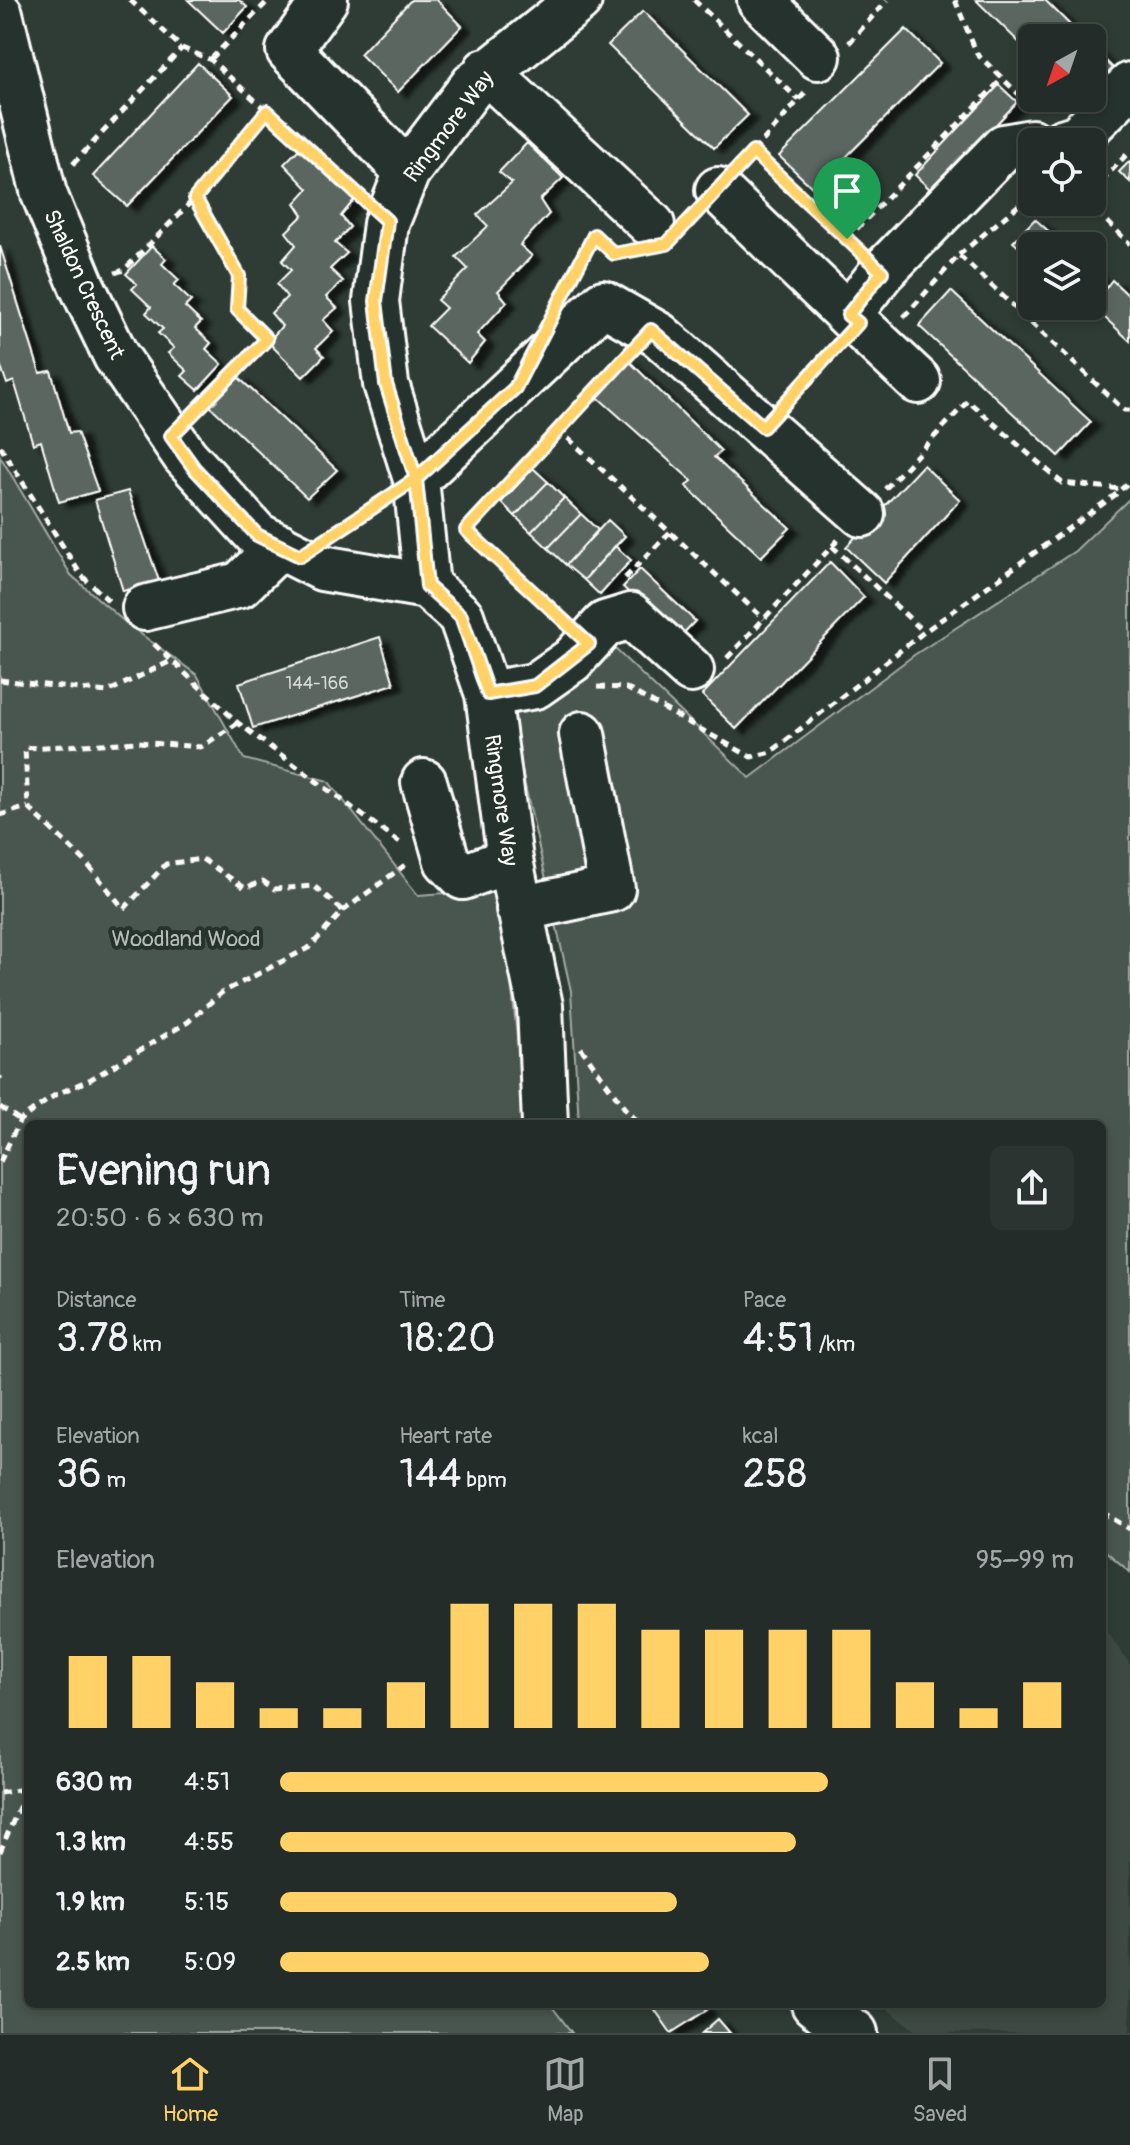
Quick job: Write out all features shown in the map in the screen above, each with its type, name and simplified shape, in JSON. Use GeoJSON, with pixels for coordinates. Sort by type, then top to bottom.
{"type":"FeatureCollection","features":[{"type":"Feature","properties":{"kind":"street"},"geometry":{"type":"LineString","coordinates":[[325,0],[289,50],[407,172]]}},
{"type":"Feature","properties":{"kind":"street","name":"Ringmore Way"},"geometry":{"type":"LineString","coordinates":[[545,1120],[540,1006],[510,860],[488,694],[461,616],[427,586],[416,479],[386,384],[376,301],[387,221],[407,172],[486,71],[579,0]]}},
{"type":"Feature","properties":{"kind":"street"},"geometry":{"type":"LineString","coordinates":[[760,0],[825,63]]}},
{"type":"Feature","properties":{"kind":"street","name":"Shaldon Crescent"},"geometry":{"type":"LineString","coordinates":[[0,14],[16,148],[44,194],[82,286],[116,356],[194,468],[257,535],[322,568],[427,586]]}},
{"type":"Feature","properties":{"kind":"street"},"geometry":{"type":"LineString","coordinates":[[486,71],[640,238]]}},
{"type":"Feature","properties":{"kind":"street"},"geometry":{"type":"LineString","coordinates":[[1083,128],[1130,85]]}},
{"type":"Feature","properties":{"kind":"street"},"geometry":{"type":"LineString","coordinates":[[853,319],[882,272],[1004,147],[1018,144]]}},
{"type":"Feature","properties":{"kind":"street"},"geometry":{"type":"LineString","coordinates":[[718,190],[853,319],[937,386]]}},
{"type":"Feature","properties":{"kind":"street"},"geometry":{"type":"LineString","coordinates":[[416,479],[603,303],[651,330],[862,514]]}},
{"type":"Feature","properties":{"kind":"street"},"geometry":{"type":"LineString","coordinates":[[145,608],[240,585],[290,551]]}},
{"type":"Feature","properties":{"kind":"street"},"geometry":{"type":"LineString","coordinates":[[488,694],[535,686],[589,644],[605,624],[631,616],[691,670]]}},
{"type":"Feature","properties":{"kind":"street"},"geometry":{"type":"LineString","coordinates":[[519,909],[612,889],[582,734]]}},
{"type":"Feature","properties":{"kind":"street"},"geometry":{"type":"LineString","coordinates":[[424,782],[447,861],[463,877],[510,860]]}},
{"type":"Feature","properties":{"kind":"street"},"geometry":{"type":"LineString","coordinates":[[820,2008],[855,2033]]}},
{"type":"Feature","properties":{"kind":"path"},"geometry":{"type":"LineString","coordinates":[[130,0],[182,48],[211,60],[387,221]]}},
{"type":"Feature","properties":{"kind":"path"},"geometry":{"type":"LineString","coordinates":[[211,60],[269,0]]}},
{"type":"Feature","properties":{"kind":"path"},"geometry":{"type":"LineString","coordinates":[[694,0],[799,100]]}},
{"type":"Feature","properties":{"kind":"path"},"geometry":{"type":"LineString","coordinates":[[718,190],[799,100],[825,63],[887,0]]}},
{"type":"Feature","properties":{"kind":"path"},"geometry":{"type":"LineString","coordinates":[[955,0],[977,54],[1056,128]]}},
{"type":"Feature","properties":{"kind":"path"},"geometry":{"type":"LineString","coordinates":[[44,194],[182,48]]}},
{"type":"Feature","properties":{"kind":"path"},"geometry":{"type":"LineString","coordinates":[[847,239],[1002,79]]}},
{"type":"Feature","properties":{"kind":"path"},"geometry":{"type":"LineString","coordinates":[[124,270],[195,198],[267,111]]}},
{"type":"Feature","properties":{"kind":"path"},"geometry":{"type":"LineString","coordinates":[[1106,176],[1130,151]]}},
{"type":"Feature","properties":{"kind":"path"},"geometry":{"type":"LineString","coordinates":[[753,152],[882,272]]}},
{"type":"Feature","properties":{"kind":"path"},"geometry":{"type":"LineString","coordinates":[[171,436],[267,339],[237,309],[239,276],[195,198]]}},
{"type":"Feature","properties":{"kind":"path"},"geometry":{"type":"LineString","coordinates":[[902,320],[959,255],[1018,206]]}},
{"type":"Feature","properties":{"kind":"path"},"geometry":{"type":"LineString","coordinates":[[1101,216],[1130,244]]}},
{"type":"Feature","properties":{"kind":"path"},"geometry":{"type":"LineString","coordinates":[[565,291],[594,235],[614,254],[640,238]]}},
{"type":"Feature","properties":{"kind":"path"},"geometry":{"type":"LineString","coordinates":[[959,255],[1124,410],[1130,410]]}},
{"type":"Feature","properties":{"kind":"path"},"geometry":{"type":"LineString","coordinates":[[763,427],[853,319]]}},
{"type":"Feature","properties":{"kind":"path"},"geometry":{"type":"LineString","coordinates":[[589,644],[466,530],[651,330]]}},
{"type":"Feature","properties":{"kind":"path"},"geometry":{"type":"LineString","coordinates":[[937,386],[968,401]]}},
{"type":"Feature","properties":{"kind":"path"},"geometry":{"type":"LineString","coordinates":[[558,429],[764,619]]}},
{"type":"Feature","properties":{"kind":"path"},"geometry":{"type":"LineString","coordinates":[[290,551],[416,479]]}},
{"type":"Feature","properties":{"kind":"path"},"geometry":{"type":"LineString","coordinates":[[595,687],[626,688],[751,757],[771,752],[924,632],[1115,495],[1130,481]]}},
{"type":"Feature","properties":{"kind":"path"},"geometry":{"type":"LineString","coordinates":[[832,546],[924,632]]}},
{"type":"Feature","properties":{"kind":"path"},"geometry":{"type":"LineString","coordinates":[[0,680],[107,692],[171,661]]}},
{"type":"Feature","properties":{"kind":"path"},"geometry":{"type":"LineString","coordinates":[[0,1162],[20,1120],[55,1095],[91,1079],[188,1022],[221,993],[310,947],[343,911],[417,856],[238,723],[201,747],[139,742],[25,748],[28,807],[84,860],[124,909],[166,864],[202,859],[245,888],[263,881],[274,889],[314,886],[343,911]]}},
{"type":"Feature","properties":{"kind":"path"},"geometry":{"type":"LineString","coordinates":[[0,815],[28,807]]}},
{"type":"Feature","properties":{"kind":"path"},"geometry":{"type":"LineString","coordinates":[[572,1035],[626,1110],[637,1120]]}},
{"type":"Feature","properties":{"kind":"path"},"geometry":{"type":"LineString","coordinates":[[0,1107],[20,1120]]}},
{"type":"Feature","properties":{"kind":"path"},"geometry":{"type":"LineString","coordinates":[[1106,1514],[1130,1529]]}},
{"type":"Feature","properties":{"kind":"path"},"geometry":{"type":"LineString","coordinates":[[0,1793],[24,1788]]}},
{"type":"Feature","properties":{"kind":"path"},"geometry":{"type":"LineString","coordinates":[[0,1852],[24,1794]]}},
{"type":"Feature","properties":{"kind":"shaded area"},"geometry":{"type":"Polygon","coordinates":[[[1106,1631],[1130,1664],[1130,2033],[918,2033],[886,2008],[1106,2008],[1106,1631]]]}},
{"type":"Feature","properties":{"kind":"green space","name":"Woodland Wood"},"geometry":{"type":"Polygon","coordinates":[[[0,456],[71,575],[127,624],[197,675],[244,759],[328,781],[418,895],[501,889],[526,1119],[24,1120],[24,2008],[553,2008],[572,2033],[0,2033],[0,456]]]}},
{"type":"Feature","properties":{"kind":"green space"},"geometry":{"type":"Polygon","coordinates":[[[1130,498],[1130,1572],[1106,1551],[1106,1120],[579,1120],[571,991],[509,714],[611,645],[750,778],[914,655],[1075,551],[1130,498]]]}},
{"type":"Feature","properties":{"kind":"building"},"geometry":{"type":"Polygon","coordinates":[[[188,0],[239,0],[247,7],[223,33],[188,0]]]}},
{"type":"Feature","properties":{"kind":"building"},"geometry":{"type":"Polygon","coordinates":[[[411,0],[437,0],[462,26],[398,92],[360,54],[411,0]]]}},
{"type":"Feature","properties":{"kind":"building"},"geometry":{"type":"Polygon","coordinates":[[[976,0],[1045,0],[1069,24],[1018,24],[1018,41],[976,0]]]}},
{"type":"Feature","properties":{"kind":"building"},"geometry":{"type":"Polygon","coordinates":[[[643,11],[748,115],[714,148],[608,45],[643,11]]]}},
{"type":"Feature","properties":{"kind":"building"},"geometry":{"type":"Polygon","coordinates":[[[906,29],[940,63],[814,189],[779,156],[906,29]]]}},
{"type":"Feature","properties":{"kind":"building"},"geometry":{"type":"Polygon","coordinates":[[[1106,61],[1115,70],[1106,79],[1106,61]]]}},
{"type":"Feature","properties":{"kind":"building"},"geometry":{"type":"Polygon","coordinates":[[[198,63],[233,96],[127,206],[93,176],[198,63]]]}},
{"type":"Feature","properties":{"kind":"building"},"geometry":{"type":"Polygon","coordinates":[[[999,85],[1017,102],[933,192],[915,175],[999,85]]]}},
{"type":"Feature","properties":{"kind":"building"},"geometry":{"type":"Polygon","coordinates":[[[527,143],[563,178],[540,200],[549,214],[520,245],[532,256],[498,291],[507,302],[477,334],[485,342],[468,363],[428,326],[446,308],[437,300],[468,269],[456,257],[488,226],[477,215],[512,183],[499,172],[527,143]]]}},
{"type":"Feature","properties":{"kind":"building"},"geometry":{"type":"Polygon","coordinates":[[[300,148],[355,199],[341,216],[350,227],[335,243],[347,253],[330,269],[343,281],[326,297],[337,308],[323,320],[333,331],[316,348],[324,356],[303,377],[268,342],[282,326],[271,313],[287,297],[277,284],[291,270],[282,261],[296,245],[286,232],[303,215],[295,203],[308,189],[284,164],[300,148]]]}},
{"type":"Feature","properties":{"kind":"building"},"geometry":{"type":"Polygon","coordinates":[[[1130,161],[1130,182],[1119,172],[1130,161]]]}},
{"type":"Feature","properties":{"kind":"building"},"geometry":{"type":"Polygon","coordinates":[[[1035,219],[1049,232],[1023,232],[1035,219]]]}},
{"type":"Feature","properties":{"kind":"building"},"geometry":{"type":"Polygon","coordinates":[[[0,246],[40,373],[51,371],[69,433],[77,432],[98,491],[59,502],[41,441],[33,444],[14,381],[7,384],[0,364],[0,246]]]}},
{"type":"Feature","properties":{"kind":"building"},"geometry":{"type":"Polygon","coordinates":[[[152,246],[166,259],[162,264],[179,280],[174,285],[191,301],[185,307],[201,322],[195,328],[211,343],[206,349],[222,364],[198,390],[182,376],[187,371],[168,353],[174,348],[158,333],[163,329],[146,313],[151,307],[132,289],[137,284],[126,274],[152,246]]]}},
{"type":"Feature","properties":{"kind":"building"},"geometry":{"type":"Polygon","coordinates":[[[1112,280],[1130,297],[1130,341],[1106,319],[1106,288],[1112,280]]]}},
{"type":"Feature","properties":{"kind":"building"},"geometry":{"type":"Polygon","coordinates":[[[951,291],[1091,422],[1059,456],[919,326],[951,291]]]}},
{"type":"Feature","properties":{"kind":"building"},"geometry":{"type":"Polygon","coordinates":[[[627,359],[721,451],[714,457],[790,528],[761,557],[686,486],[692,481],[594,394],[627,359]]]}},
{"type":"Feature","properties":{"kind":"building"},"geometry":{"type":"Polygon","coordinates":[[[238,377],[337,470],[307,498],[209,405],[238,377]]]}},
{"type":"Feature","properties":{"kind":"building"},"geometry":{"type":"Polygon","coordinates":[[[923,465],[960,500],[884,583],[846,547],[923,465]]]}},
{"type":"Feature","properties":{"kind":"building"},"geometry":{"type":"Polygon","coordinates":[[[533,468],[548,482],[515,516],[501,502],[533,468]]]}},
{"type":"Feature","properties":{"kind":"building"},"geometry":{"type":"Polygon","coordinates":[[[548,482],[564,498],[531,532],[515,516],[548,482]]]}},
{"type":"Feature","properties":{"kind":"building"},"geometry":{"type":"Polygon","coordinates":[[[128,491],[159,581],[123,591],[95,500],[128,491]]]}},
{"type":"Feature","properties":{"kind":"building"},"geometry":{"type":"Polygon","coordinates":[[[564,498],[581,514],[548,548],[531,532],[564,498]]]}},
{"type":"Feature","properties":{"kind":"building"},"geometry":{"type":"Polygon","coordinates":[[[581,514],[598,530],[566,565],[548,548],[581,514]]]}},
{"type":"Feature","properties":{"kind":"building"},"geometry":{"type":"Polygon","coordinates":[[[608,520],[625,536],[584,580],[566,565],[608,520]]]}},
{"type":"Feature","properties":{"kind":"building"},"geometry":{"type":"Polygon","coordinates":[[[615,546],[631,560],[600,595],[584,580],[615,546]]]}},
{"type":"Feature","properties":{"kind":"building"},"geometry":{"type":"Polygon","coordinates":[[[830,562],[864,597],[736,729],[702,695],[830,562]]]}},
{"type":"Feature","properties":{"kind":"building"},"geometry":{"type":"Polygon","coordinates":[[[640,569],[695,621],[678,639],[623,587],[640,569]]]}},
{"type":"Feature","properties":{"kind":"building"},"geometry":{"type":"Polygon","coordinates":[[[380,637],[394,684],[253,728],[239,683],[380,637]]]}},
{"type":"Feature","properties":{"kind":"building"},"geometry":{"type":"Polygon","coordinates":[[[654,2008],[707,2010],[671,2033],[654,2008]]]}},
{"type":"Feature","properties":{"kind":"building"},"geometry":{"type":"Polygon","coordinates":[[[718,2019],[730,2033],[702,2033],[718,2019]]]}},
{"type":"Feature","properties":{"kind":"route"},"geometry":{"type":"LineString","coordinates":[[847,239],[753,152],[667,244],[614,254],[594,235],[515,388],[416,479],[300,556],[257,535],[194,468],[171,436],[267,339],[237,309],[239,276],[195,198],[267,111],[387,221],[376,301],[386,384],[416,479],[427,586],[461,616],[488,694],[504,688],[535,686],[589,644],[466,530],[651,330],[763,427],[858,323],[848,315],[882,272],[847,239]]}}]}
